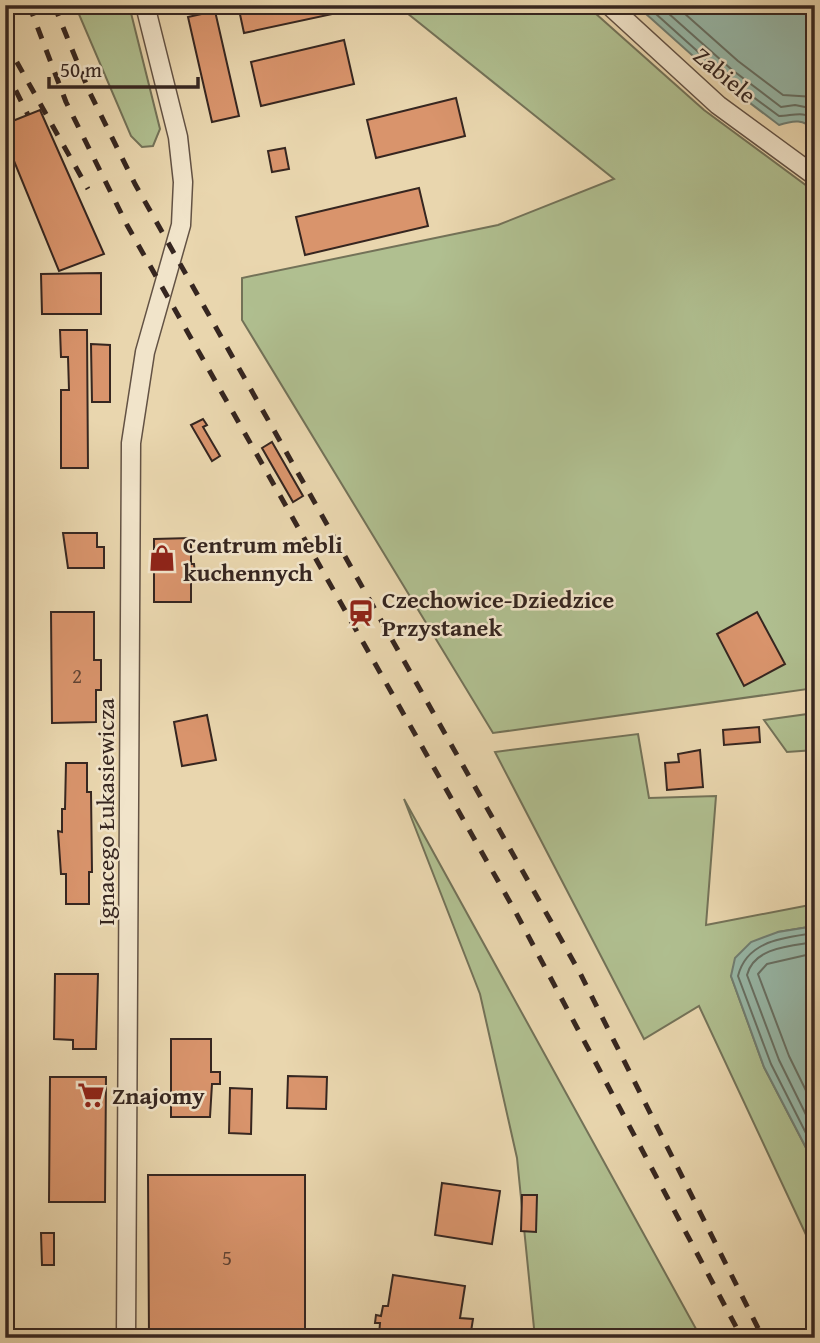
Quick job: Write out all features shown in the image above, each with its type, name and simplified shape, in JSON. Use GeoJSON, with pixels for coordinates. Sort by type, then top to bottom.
{"type":"FeatureCollection","features":[{"type":"Feature","properties":{"kind":"street","name":"Ignacego Łukasiewicza"},"geometry":{"type":"LineString","coordinates":[[126,1338],[131,443],[145,352],[181,225],[183,182],[178,137],[145,5]]}},
{"type":"Feature","properties":{"kind":"street","name":"Zabiele"},"geometry":{"type":"LineString","coordinates":[[609,5],[718,105],[815,176]]}},
{"type":"Feature","properties":{"kind":"green space"},"geometry":{"type":"Polygon","coordinates":[[[75,5],[129,5],[160,129],[153,146],[142,147],[131,136],[75,5]]]}},
{"type":"Feature","properties":{"kind":"green space"},"geometry":{"type":"Polygon","coordinates":[[[397,5],[586,5],[704,110],[815,192],[815,688],[493,733],[242,320],[242,278],[498,225],[614,179],[397,5]]]}},
{"type":"Feature","properties":{"kind":"green space"},"geometry":{"type":"Polygon","coordinates":[[[815,713],[815,750],[787,752],[764,720],[815,713]]]}},
{"type":"Feature","properties":{"kind":"green space"},"geometry":{"type":"Polygon","coordinates":[[[638,734],[649,798],[716,796],[706,925],[815,904],[815,926],[778,932],[731,976],[764,1067],[815,1165],[815,1254],[699,1006],[644,1039],[495,752],[638,734]]]}},
{"type":"Feature","properties":{"kind":"green space"},"geometry":{"type":"Polygon","coordinates":[[[404,799],[701,1338],[535,1338],[517,1158],[480,994],[404,799]]]}},
{"type":"Feature","properties":{"kind":"water"},"geometry":{"type":"Polygon","coordinates":[[[636,5],[815,5],[815,130],[798,122],[779,125],[721,81],[636,5]]]}},
{"type":"Feature","properties":{"kind":"water"},"geometry":{"type":"Polygon","coordinates":[[[815,926],[815,1165],[764,1067],[731,976],[735,958],[751,942],[778,932],[815,926]]]}},
{"type":"Feature","properties":{"kind":"building"},"geometry":{"type":"Polygon","coordinates":[[[238,5],[350,5],[351,10],[244,33],[238,5]]]}},
{"type":"Feature","properties":{"kind":"building"},"geometry":{"type":"Polygon","coordinates":[[[215,11],[239,116],[212,122],[188,17],[215,11]]]}},
{"type":"Feature","properties":{"kind":"building"},"geometry":{"type":"Polygon","coordinates":[[[344,40],[354,84],[261,106],[251,62],[344,40]]]}},
{"type":"Feature","properties":{"kind":"building"},"geometry":{"type":"Polygon","coordinates":[[[456,98],[465,136],[376,158],[367,120],[456,98]]]}},
{"type":"Feature","properties":{"kind":"building"},"geometry":{"type":"Polygon","coordinates":[[[40,110],[104,254],[59,271],[5,139],[5,124],[40,110]]]}},
{"type":"Feature","properties":{"kind":"building"},"geometry":{"type":"Polygon","coordinates":[[[285,148],[289,169],[272,172],[268,151],[285,148]]]}},
{"type":"Feature","properties":{"kind":"building"},"geometry":{"type":"Polygon","coordinates":[[[419,188],[428,226],[305,255],[296,217],[419,188]]]}},
{"type":"Feature","properties":{"kind":"building"},"geometry":{"type":"Polygon","coordinates":[[[101,273],[101,314],[42,314],[41,274],[101,273]]]}},
{"type":"Feature","properties":{"kind":"building"},"geometry":{"type":"Polygon","coordinates":[[[60,330],[87,330],[88,468],[61,468],[61,390],[69,390],[68,357],[61,357],[60,330]]]}},
{"type":"Feature","properties":{"kind":"building"},"geometry":{"type":"Polygon","coordinates":[[[91,344],[110,345],[110,402],[92,402],[91,344]]]}},
{"type":"Feature","properties":{"kind":"building"},"geometry":{"type":"Polygon","coordinates":[[[203,419],[207,425],[203,427],[220,456],[212,461],[191,425],[203,419]]]}},
{"type":"Feature","properties":{"kind":"building"},"geometry":{"type":"Polygon","coordinates":[[[272,442],[303,496],[293,502],[262,448],[272,442]]]}},
{"type":"Feature","properties":{"kind":"building"},"geometry":{"type":"Polygon","coordinates":[[[63,533],[97,533],[97,547],[104,547],[104,568],[68,568],[63,533]]]}},
{"type":"Feature","properties":{"kind":"building"},"geometry":{"type":"Polygon","coordinates":[[[191,538],[191,564],[194,564],[195,573],[191,574],[191,602],[154,602],[154,539],[191,538]]]}},
{"type":"Feature","properties":{"kind":"building"},"geometry":{"type":"Polygon","coordinates":[[[51,612],[94,612],[94,660],[101,660],[101,690],[96,690],[96,722],[52,723],[51,612]]]}},
{"type":"Feature","properties":{"kind":"building"},"geometry":{"type":"Polygon","coordinates":[[[757,612],[785,664],[744,686],[717,634],[757,612]]]}},
{"type":"Feature","properties":{"kind":"building"},"geometry":{"type":"Polygon","coordinates":[[[207,715],[216,760],[182,766],[174,722],[207,715]]]}},
{"type":"Feature","properties":{"kind":"building"},"geometry":{"type":"Polygon","coordinates":[[[759,727],[760,742],[724,745],[723,730],[759,727]]]}},
{"type":"Feature","properties":{"kind":"building"},"geometry":{"type":"Polygon","coordinates":[[[700,750],[703,787],[667,790],[665,763],[679,762],[678,754],[700,750]]]}},
{"type":"Feature","properties":{"kind":"building"},"geometry":{"type":"Polygon","coordinates":[[[66,763],[87,763],[87,792],[91,792],[92,872],[89,872],[89,904],[66,904],[66,874],[61,874],[58,831],[62,832],[62,809],[65,809],[66,763]]]}},
{"type":"Feature","properties":{"kind":"building"},"geometry":{"type":"Polygon","coordinates":[[[55,974],[98,974],[96,1049],[73,1049],[73,1040],[54,1039],[55,974]]]}},
{"type":"Feature","properties":{"kind":"building"},"geometry":{"type":"Polygon","coordinates":[[[171,1039],[211,1039],[211,1072],[220,1072],[220,1084],[212,1084],[210,1117],[171,1117],[171,1039]]]}},
{"type":"Feature","properties":{"kind":"building"},"geometry":{"type":"Polygon","coordinates":[[[288,1076],[327,1077],[326,1109],[287,1108],[288,1076]]]}},
{"type":"Feature","properties":{"kind":"building"},"geometry":{"type":"Polygon","coordinates":[[[50,1077],[106,1077],[105,1202],[49,1202],[50,1077]]]}},
{"type":"Feature","properties":{"kind":"building"},"geometry":{"type":"Polygon","coordinates":[[[230,1088],[252,1089],[251,1134],[229,1133],[230,1088]]]}},
{"type":"Feature","properties":{"kind":"building"},"geometry":{"type":"Polygon","coordinates":[[[148,1175],[305,1175],[305,1338],[149,1338],[148,1175]]]}},
{"type":"Feature","properties":{"kind":"building"},"geometry":{"type":"Polygon","coordinates":[[[442,1183],[500,1191],[492,1244],[435,1235],[442,1183]]]}},
{"type":"Feature","properties":{"kind":"building"},"geometry":{"type":"Polygon","coordinates":[[[522,1195],[537,1195],[536,1232],[521,1231],[522,1195]]]}},
{"type":"Feature","properties":{"kind":"building"},"geometry":{"type":"Polygon","coordinates":[[[41,1233],[54,1233],[54,1265],[42,1265],[41,1233]]]}},
{"type":"Feature","properties":{"kind":"building"},"geometry":{"type":"Polygon","coordinates":[[[393,1275],[465,1286],[460,1318],[473,1319],[470,1338],[405,1332],[404,1338],[379,1335],[380,1323],[375,1323],[376,1315],[381,1316],[383,1306],[388,1306],[393,1275]]]}},
{"type":"Feature","properties":{"kind":"railway"},"geometry":{"type":"LineString","coordinates":[[29,5],[66,102],[127,225],[515,911],[742,1338]]}},
{"type":"Feature","properties":{"kind":"railway"},"geometry":{"type":"LineString","coordinates":[[54,5],[89,91],[135,184],[580,973],[763,1338]]}},
{"type":"Feature","properties":{"kind":"railway"},"geometry":{"type":"LineString","coordinates":[[5,41],[88,189]]}},
{"type":"Feature","properties":{"kind":"railway"},"geometry":{"type":"LineString","coordinates":[[5,69],[28,115]]}},
{"type":"Feature","properties":{"kind":"railway"},"geometry":{"type":"LineString","coordinates":[[5,107],[12,122]]}},
{"type":"Feature","properties":{"kind":"railway"},"geometry":{"type":"LineString","coordinates":[[5,409],[8,707],[6,1338]]}},
{"type":"Feature","properties":{"kind":"place","name":"Centrum mebli kuchennych"},"geometry":{"type":"Point","coordinates":[162,558]}},
{"type":"Feature","properties":{"kind":"place","name":"Czechowice-Dziedzice Przystanek"},"geometry":{"type":"Point","coordinates":[361,613]}},
{"type":"Feature","properties":{"kind":"place","name":"Znajomy"},"geometry":{"type":"Point","coordinates":[91,1095]}}]}
